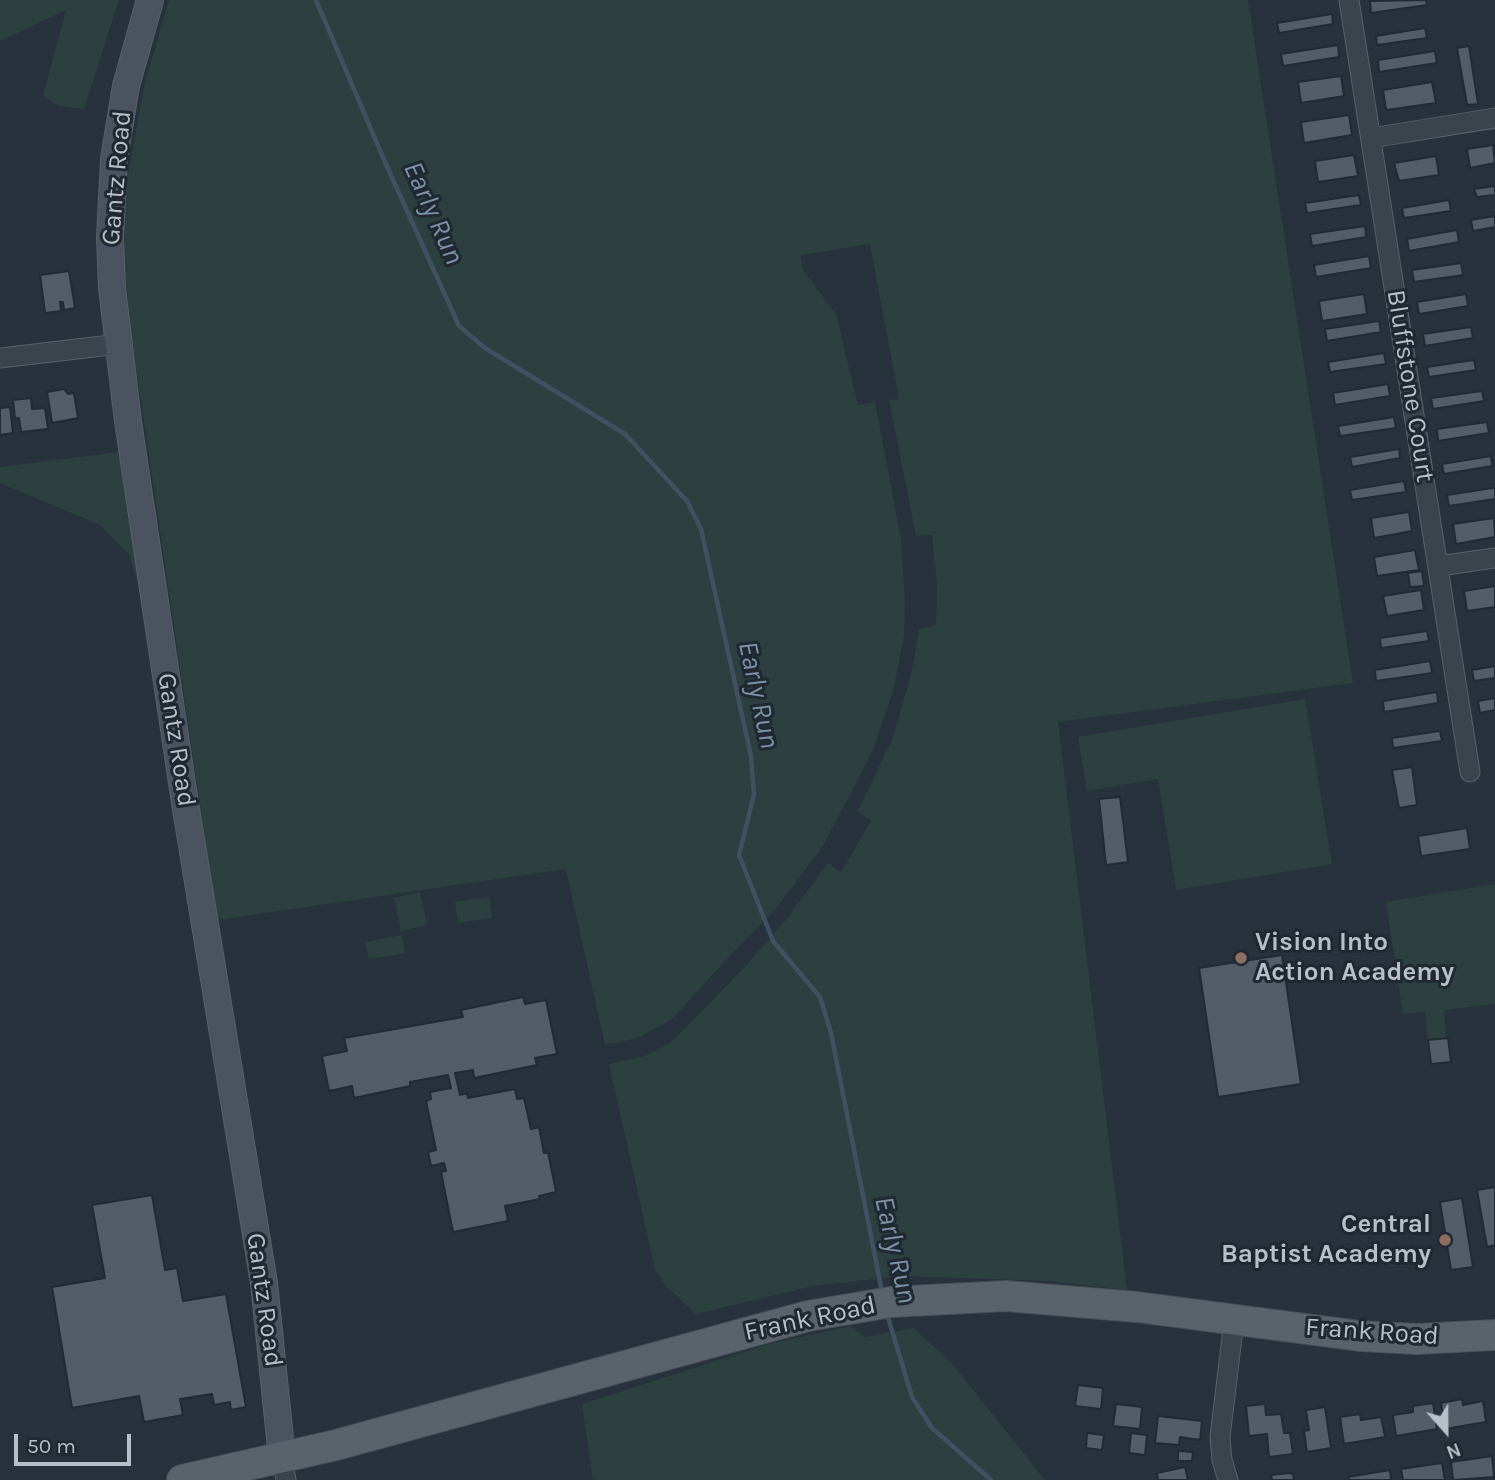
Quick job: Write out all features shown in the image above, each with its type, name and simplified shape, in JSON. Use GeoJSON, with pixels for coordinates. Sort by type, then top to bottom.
{"type":"FeatureCollection","features":[{"type":"Feature","properties":{"kind":"main road","name":"Gantz Road"},"geometry":{"type":"LineString","coordinates":[[150,0],[126,86],[111,188],[112,288],[128,421],[185,803],[264,1283],[284,1469]]}},
{"type":"Feature","properties":{"kind":"main road","name":"Frank Road"},"geometry":{"type":"LineString","coordinates":[[183,1480],[284,1469],[564,1383],[743,1332],[808,1315],[919,1299],[1006,1296],[1064,1300],[1417,1339],[1495,1335]]}},
{"type":"Feature","properties":{"kind":"street","name":"Bluffstone Court"},"geometry":{"type":"LineString","coordinates":[[1349,0],[1470,772]]}},
{"type":"Feature","properties":{"kind":"street"},"geometry":{"type":"LineString","coordinates":[[1371,138],[1495,118]]}},
{"type":"Feature","properties":{"kind":"street"},"geometry":{"type":"LineString","coordinates":[[0,358],[119,344]]}},
{"type":"Feature","properties":{"kind":"street"},"geometry":{"type":"LineString","coordinates":[[1439,566],[1495,558]]}},
{"type":"Feature","properties":{"kind":"street"},"geometry":{"type":"LineString","coordinates":[[1228,1480],[1222,1461],[1220,1437],[1234,1320]]}},
{"type":"Feature","properties":{"kind":"green space"},"geometry":{"type":"Polygon","coordinates":[[[0,0],[119,0],[84,109],[59,106],[43,96],[66,10],[0,41],[0,0]]]}},
{"type":"Feature","properties":{"kind":"green space"},"geometry":{"type":"Polygon","coordinates":[[[169,0],[1248,0],[1353,683],[1058,722],[1127,1290],[1049,1281],[901,1276],[813,1286],[696,1314],[667,1287],[655,1269],[609,1064],[645,1056],[669,1044],[744,968],[788,917],[828,863],[841,872],[871,821],[858,811],[894,735],[912,670],[919,629],[936,625],[937,584],[932,535],[916,536],[889,400],[899,399],[870,244],[800,255],[803,270],[836,314],[858,405],[875,402],[901,539],[905,601],[904,636],[893,691],[873,750],[823,846],[775,910],[671,1020],[638,1038],[605,1045],[566,869],[217,920],[130,325],[124,256],[126,186],[145,82],[169,0]]]}},
{"type":"Feature","properties":{"kind":"green space"},"geometry":{"type":"Polygon","coordinates":[[[119,452],[139,588],[129,554],[100,525],[0,483],[0,467],[119,452]]]}},
{"type":"Feature","properties":{"kind":"green space"},"geometry":{"type":"Polygon","coordinates":[[[1305,699],[1332,864],[1176,890],[1158,779],[1087,791],[1078,737],[1305,699]]]}},
{"type":"Feature","properties":{"kind":"green space"},"geometry":{"type":"Polygon","coordinates":[[[1495,884],[1495,1004],[1444,1010],[1446,1038],[1428,1040],[1425,1012],[1403,1014],[1386,902],[1495,884]]]}},
{"type":"Feature","properties":{"kind":"green space"},"geometry":{"type":"Polygon","coordinates":[[[420,892],[427,925],[401,931],[394,898],[420,892]]]}},
{"type":"Feature","properties":{"kind":"green space"},"geometry":{"type":"Polygon","coordinates":[[[489,897],[492,918],[458,923],[455,902],[489,897]]]}},
{"type":"Feature","properties":{"kind":"green space"},"geometry":{"type":"Polygon","coordinates":[[[402,935],[405,953],[369,959],[365,942],[402,935]]]}},
{"type":"Feature","properties":{"kind":"green space"},"geometry":{"type":"Polygon","coordinates":[[[851,1326],[865,1337],[913,1328],[950,1361],[1045,1480],[593,1480],[582,1404],[769,1344],[851,1326]]]}},
{"type":"Feature","properties":{"kind":"building"},"geometry":{"type":"Polygon","coordinates":[[[1426,0],[1427,5],[1371,13],[1370,1],[1426,0]]]}},
{"type":"Feature","properties":{"kind":"building"},"geometry":{"type":"Polygon","coordinates":[[[1332,14],[1333,24],[1279,33],[1277,23],[1332,14]]]}},
{"type":"Feature","properties":{"kind":"building"},"geometry":{"type":"Polygon","coordinates":[[[1425,28],[1427,38],[1377,45],[1376,36],[1425,28]]]}},
{"type":"Feature","properties":{"kind":"building"},"geometry":{"type":"Polygon","coordinates":[[[1338,45],[1339,57],[1283,66],[1281,54],[1338,45]]]}},
{"type":"Feature","properties":{"kind":"building"},"geometry":{"type":"Polygon","coordinates":[[[1469,46],[1478,104],[1467,105],[1457,48],[1469,46]]]}},
{"type":"Feature","properties":{"kind":"building"},"geometry":{"type":"Polygon","coordinates":[[[1435,51],[1437,63],[1379,72],[1378,60],[1435,51]]]}},
{"type":"Feature","properties":{"kind":"building"},"geometry":{"type":"Polygon","coordinates":[[[1341,76],[1344,96],[1301,103],[1298,82],[1341,76]]]}},
{"type":"Feature","properties":{"kind":"building"},"geometry":{"type":"Polygon","coordinates":[[[1432,82],[1436,103],[1386,110],[1383,90],[1432,82]]]}},
{"type":"Feature","properties":{"kind":"building"},"geometry":{"type":"Polygon","coordinates":[[[1349,115],[1352,135],[1304,143],[1301,122],[1349,115]]]}},
{"type":"Feature","properties":{"kind":"building"},"geometry":{"type":"Polygon","coordinates":[[[1493,145],[1495,163],[1470,168],[1467,149],[1493,145]]]}},
{"type":"Feature","properties":{"kind":"building"},"geometry":{"type":"Polygon","coordinates":[[[1354,155],[1358,176],[1318,182],[1315,161],[1354,155]]]}},
{"type":"Feature","properties":{"kind":"building"},"geometry":{"type":"Polygon","coordinates":[[[1436,156],[1439,175],[1399,181],[1394,163],[1436,156]]]}},
{"type":"Feature","properties":{"kind":"building"},"geometry":{"type":"Polygon","coordinates":[[[1495,186],[1495,195],[1477,197],[1474,189],[1495,186]]]}},
{"type":"Feature","properties":{"kind":"building"},"geometry":{"type":"Polygon","coordinates":[[[1359,195],[1361,205],[1307,213],[1305,203],[1359,195]]]}},
{"type":"Feature","properties":{"kind":"building"},"geometry":{"type":"Polygon","coordinates":[[[1449,200],[1451,211],[1404,218],[1402,208],[1449,200]]]}},
{"type":"Feature","properties":{"kind":"building"},"geometry":{"type":"Polygon","coordinates":[[[1495,216],[1495,227],[1473,231],[1471,220],[1495,216]]]}},
{"type":"Feature","properties":{"kind":"building"},"geometry":{"type":"Polygon","coordinates":[[[1365,226],[1366,237],[1312,246],[1310,234],[1365,226]]]}},
{"type":"Feature","properties":{"kind":"building"},"geometry":{"type":"Polygon","coordinates":[[[1457,230],[1459,242],[1409,251],[1407,239],[1457,230]]]}},
{"type":"Feature","properties":{"kind":"building"},"geometry":{"type":"Polygon","coordinates":[[[1369,256],[1371,268],[1316,277],[1314,265],[1369,256]]]}},
{"type":"Feature","properties":{"kind":"building"},"geometry":{"type":"Polygon","coordinates":[[[1461,263],[1463,275],[1414,282],[1412,270],[1461,263]]]}},
{"type":"Feature","properties":{"kind":"building"},"geometry":{"type":"Polygon","coordinates":[[[69,271],[75,308],[64,310],[63,302],[60,302],[61,311],[45,313],[40,275],[69,271]]]}},
{"type":"Feature","properties":{"kind":"building"},"geometry":{"type":"Polygon","coordinates":[[[1364,294],[1367,314],[1322,321],[1319,301],[1364,294]]]}},
{"type":"Feature","properties":{"kind":"building"},"geometry":{"type":"Polygon","coordinates":[[[1466,294],[1468,306],[1419,314],[1417,302],[1466,294]]]}},
{"type":"Feature","properties":{"kind":"building"},"geometry":{"type":"Polygon","coordinates":[[[1379,321],[1381,332],[1327,341],[1325,329],[1379,321]]]}},
{"type":"Feature","properties":{"kind":"building"},"geometry":{"type":"Polygon","coordinates":[[[1471,327],[1473,338],[1425,346],[1423,334],[1471,327]]]}},
{"type":"Feature","properties":{"kind":"building"},"geometry":{"type":"Polygon","coordinates":[[[1384,353],[1386,364],[1330,372],[1328,362],[1384,353]]]}},
{"type":"Feature","properties":{"kind":"building"},"geometry":{"type":"Polygon","coordinates":[[[1474,360],[1476,370],[1429,377],[1427,367],[1474,360]]]}},
{"type":"Feature","properties":{"kind":"building"},"geometry":{"type":"Polygon","coordinates":[[[1388,384],[1390,396],[1335,405],[1333,393],[1388,384]]]}},
{"type":"Feature","properties":{"kind":"building"},"geometry":{"type":"Polygon","coordinates":[[[64,389],[68,394],[74,393],[78,418],[52,423],[47,392],[64,389]]]}},
{"type":"Feature","properties":{"kind":"building"},"geometry":{"type":"Polygon","coordinates":[[[1482,391],[1484,401],[1433,409],[1431,398],[1482,391]]]}},
{"type":"Feature","properties":{"kind":"building"},"geometry":{"type":"Polygon","coordinates":[[[31,398],[32,409],[45,408],[48,429],[21,432],[19,418],[15,418],[13,400],[31,398]]]}},
{"type":"Feature","properties":{"kind":"building"},"geometry":{"type":"Polygon","coordinates":[[[10,407],[13,433],[0,435],[0,408],[10,407]]]}},
{"type":"Feature","properties":{"kind":"building"},"geometry":{"type":"Polygon","coordinates":[[[1394,417],[1396,428],[1340,436],[1338,426],[1394,417]]]}},
{"type":"Feature","properties":{"kind":"building"},"geometry":{"type":"Polygon","coordinates":[[[1487,422],[1489,433],[1438,441],[1437,429],[1487,422]]]}},
{"type":"Feature","properties":{"kind":"building"},"geometry":{"type":"Polygon","coordinates":[[[1399,449],[1400,458],[1352,467],[1350,457],[1399,449]]]}},
{"type":"Feature","properties":{"kind":"building"},"geometry":{"type":"Polygon","coordinates":[[[1491,456],[1492,466],[1444,474],[1442,464],[1491,456]]]}},
{"type":"Feature","properties":{"kind":"building"},"geometry":{"type":"Polygon","coordinates":[[[1404,481],[1406,492],[1352,500],[1350,490],[1404,481]]]}},
{"type":"Feature","properties":{"kind":"building"},"geometry":{"type":"Polygon","coordinates":[[[1495,488],[1495,499],[1449,506],[1447,495],[1495,488]]]}},
{"type":"Feature","properties":{"kind":"building"},"geometry":{"type":"Polygon","coordinates":[[[1409,512],[1412,531],[1374,538],[1371,518],[1409,512]]]}},
{"type":"Feature","properties":{"kind":"building"},"geometry":{"type":"Polygon","coordinates":[[[1494,518],[1495,537],[1456,544],[1453,524],[1494,518]]]}},
{"type":"Feature","properties":{"kind":"building"},"geometry":{"type":"Polygon","coordinates":[[[1415,550],[1419,570],[1377,576],[1374,557],[1415,550]]]}},
{"type":"Feature","properties":{"kind":"building"},"geometry":{"type":"Polygon","coordinates":[[[1422,571],[1424,586],[1410,587],[1408,573],[1422,571]]]}},
{"type":"Feature","properties":{"kind":"building"},"geometry":{"type":"Polygon","coordinates":[[[1495,586],[1495,607],[1467,611],[1464,591],[1495,586]]]}},
{"type":"Feature","properties":{"kind":"building"},"geometry":{"type":"Polygon","coordinates":[[[1421,590],[1424,610],[1387,616],[1383,596],[1421,590]]]}},
{"type":"Feature","properties":{"kind":"building"},"geometry":{"type":"Polygon","coordinates":[[[1427,631],[1429,641],[1381,648],[1380,638],[1427,631]]]}},
{"type":"Feature","properties":{"kind":"building"},"geometry":{"type":"Polygon","coordinates":[[[1430,661],[1432,673],[1376,681],[1375,670],[1430,661]]]}},
{"type":"Feature","properties":{"kind":"building"},"geometry":{"type":"Polygon","coordinates":[[[1495,666],[1495,678],[1474,681],[1472,670],[1495,666]]]}},
{"type":"Feature","properties":{"kind":"building"},"geometry":{"type":"Polygon","coordinates":[[[1437,692],[1438,703],[1384,712],[1383,701],[1437,692]]]}},
{"type":"Feature","properties":{"kind":"building"},"geometry":{"type":"Polygon","coordinates":[[[1495,698],[1495,710],[1480,713],[1478,701],[1495,698]]]}},
{"type":"Feature","properties":{"kind":"building"},"geometry":{"type":"Polygon","coordinates":[[[1440,731],[1442,741],[1393,748],[1392,738],[1440,731]]]}},
{"type":"Feature","properties":{"kind":"building"},"geometry":{"type":"Polygon","coordinates":[[[1412,767],[1417,805],[1399,808],[1392,770],[1412,767]]]}},
{"type":"Feature","properties":{"kind":"building"},"geometry":{"type":"Polygon","coordinates":[[[1120,797],[1128,862],[1106,865],[1099,799],[1120,797]]]}},
{"type":"Feature","properties":{"kind":"building"},"geometry":{"type":"Polygon","coordinates":[[[1467,828],[1470,849],[1421,856],[1418,836],[1467,828]]]}},
{"type":"Feature","properties":{"kind":"building"},"geometry":{"type":"Polygon","coordinates":[[[1282,955],[1301,1084],[1218,1097],[1199,968],[1282,955]]]}},
{"type":"Feature","properties":{"kind":"building"},"geometry":{"type":"Polygon","coordinates":[[[523,997],[525,1004],[546,1000],[557,1054],[535,1058],[537,1065],[474,1078],[473,1070],[455,1073],[460,1095],[467,1093],[468,1098],[515,1089],[517,1099],[524,1098],[531,1129],[539,1127],[544,1153],[548,1152],[556,1192],[539,1196],[540,1199],[505,1206],[508,1221],[453,1232],[441,1172],[446,1171],[444,1163],[431,1166],[428,1152],[436,1150],[426,1101],[431,1099],[430,1092],[451,1088],[448,1075],[410,1082],[410,1086],[354,1098],[352,1086],[329,1091],[322,1056],[347,1051],[344,1038],[463,1017],[461,1010],[523,997]]]}},
{"type":"Feature","properties":{"kind":"building"},"geometry":{"type":"Polygon","coordinates":[[[1448,1038],[1451,1062],[1431,1064],[1428,1040],[1448,1038]]]}},
{"type":"Feature","properties":{"kind":"building"},"geometry":{"type":"Polygon","coordinates":[[[1495,1187],[1495,1245],[1487,1247],[1477,1190],[1495,1187]]]}},
{"type":"Feature","properties":{"kind":"building"},"geometry":{"type":"Polygon","coordinates":[[[152,1195],[165,1270],[177,1268],[183,1301],[226,1294],[246,1407],[231,1410],[230,1402],[214,1405],[212,1394],[180,1399],[183,1415],[144,1422],[139,1396],[72,1408],[52,1287],[105,1278],[92,1205],[152,1195]]]}},
{"type":"Feature","properties":{"kind":"building"},"geometry":{"type":"Polygon","coordinates":[[[1462,1198],[1473,1267],[1451,1270],[1440,1202],[1462,1198]]]}},
{"type":"Feature","properties":{"kind":"building"},"geometry":{"type":"Polygon","coordinates":[[[1078,1385],[1103,1388],[1101,1409],[1075,1406],[1078,1385]]]}},
{"type":"Feature","properties":{"kind":"building"},"geometry":{"type":"Polygon","coordinates":[[[1462,1399],[1463,1405],[1483,1401],[1486,1422],[1445,1429],[1441,1403],[1462,1399]]]}},
{"type":"Feature","properties":{"kind":"building"},"geometry":{"type":"Polygon","coordinates":[[[1433,1403],[1437,1429],[1396,1436],[1393,1415],[1413,1412],[1413,1406],[1433,1403]]]}},
{"type":"Feature","properties":{"kind":"building"},"geometry":{"type":"Polygon","coordinates":[[[1116,1404],[1142,1407],[1140,1429],[1113,1426],[1116,1404]]]}},
{"type":"Feature","properties":{"kind":"building"},"geometry":{"type":"Polygon","coordinates":[[[1265,1404],[1266,1415],[1281,1414],[1284,1433],[1290,1433],[1293,1454],[1269,1457],[1267,1434],[1249,1436],[1246,1406],[1265,1404]]]}},
{"type":"Feature","properties":{"kind":"building"},"geometry":{"type":"Polygon","coordinates":[[[1325,1407],[1331,1448],[1307,1452],[1304,1431],[1309,1430],[1306,1410],[1325,1407]]]}},
{"type":"Feature","properties":{"kind":"building"},"geometry":{"type":"Polygon","coordinates":[[[1360,1414],[1361,1420],[1381,1417],[1385,1437],[1344,1444],[1340,1417],[1360,1414]]]}},
{"type":"Feature","properties":{"kind":"building"},"geometry":{"type":"Polygon","coordinates":[[[1158,1416],[1202,1421],[1200,1440],[1180,1437],[1179,1445],[1155,1443],[1158,1416]]]}},
{"type":"Feature","properties":{"kind":"building"},"geometry":{"type":"Polygon","coordinates":[[[1087,1433],[1104,1435],[1102,1450],[1086,1448],[1087,1433]]]}},
{"type":"Feature","properties":{"kind":"building"},"geometry":{"type":"Polygon","coordinates":[[[1131,1433],[1147,1435],[1145,1455],[1129,1453],[1131,1433]]]}},
{"type":"Feature","properties":{"kind":"building"},"geometry":{"type":"Polygon","coordinates":[[[1178,1451],[1193,1452],[1192,1461],[1178,1461],[1178,1451]]]}},
{"type":"Feature","properties":{"kind":"building"},"geometry":{"type":"Polygon","coordinates":[[[1492,1456],[1494,1477],[1453,1480],[1451,1462],[1492,1456]]]}},
{"type":"Feature","properties":{"kind":"building"},"geometry":{"type":"Polygon","coordinates":[[[1442,1463],[1445,1480],[1403,1480],[1401,1469],[1442,1463]]]}},
{"type":"Feature","properties":{"kind":"building"},"geometry":{"type":"Polygon","coordinates":[[[1185,1467],[1188,1480],[1158,1480],[1157,1473],[1185,1467]]]}},
{"type":"Feature","properties":{"kind":"building"},"geometry":{"type":"Polygon","coordinates":[[[1390,1470],[1391,1480],[1349,1480],[1348,1477],[1390,1470]]]}},
{"type":"Feature","properties":{"kind":"building"},"geometry":{"type":"Polygon","coordinates":[[[1293,1474],[1294,1480],[1272,1480],[1271,1475],[1293,1474]]]}},
{"type":"Feature","properties":{"kind":"waterway","name":"Early Run"},"geometry":{"type":"LineString","coordinates":[[316,0],[459,326],[485,348],[625,434],[687,501],[701,529],[751,756],[754,794],[739,855],[773,941],[820,997],[831,1033],[882,1292]]}},
{"type":"Feature","properties":{"kind":"waterway","name":"Early Run"},"geometry":{"type":"LineString","coordinates":[[887,1314],[912,1397],[932,1428],[991,1480]]}},
{"type":"Feature","properties":{"kind":"place","name":"Vision Into Action Academy"},"geometry":{"type":"Point","coordinates":[1241,958]}},
{"type":"Feature","properties":{"kind":"place","name":"Central Baptist Academy"},"geometry":{"type":"Point","coordinates":[1445,1240]}}]}
